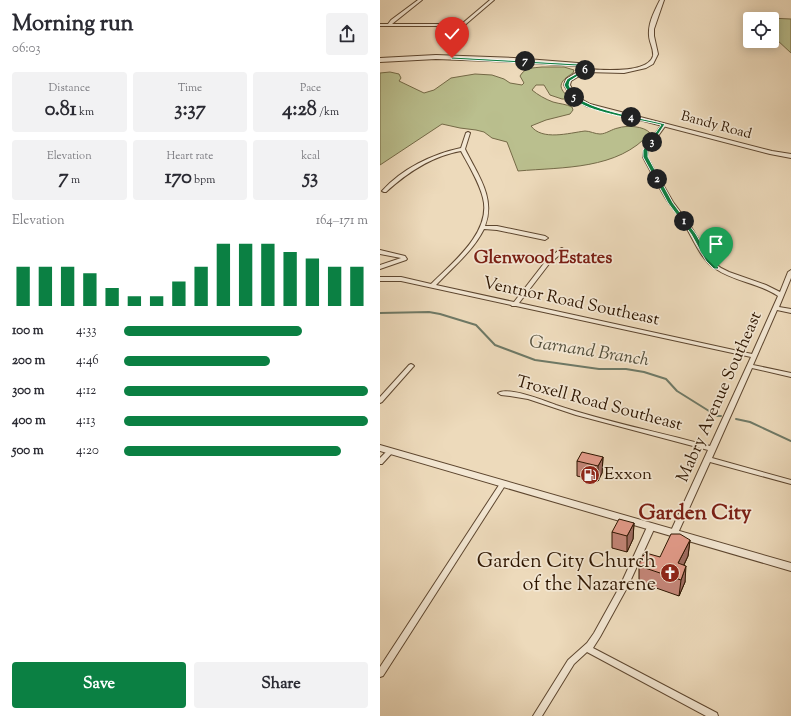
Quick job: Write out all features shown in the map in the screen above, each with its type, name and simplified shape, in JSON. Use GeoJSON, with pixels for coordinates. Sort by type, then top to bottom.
{"type":"FeatureCollection","features":[{"type":"Feature","properties":{"kind":"street"},"geometry":{"type":"LineString","coordinates":[[389,25],[392,21],[420,0]]}},
{"type":"Feature","properties":{"kind":"street"},"geometry":{"type":"LineString","coordinates":[[380,26],[457,25],[465,23],[492,0]]}},
{"type":"Feature","properties":{"kind":"street"},"geometry":{"type":"LineString","coordinates":[[380,60],[424,57],[514,60],[573,64],[584,67],[585,70],[633,70],[642,68],[652,62],[655,56],[651,32],[662,0]]}},
{"type":"Feature","properties":{"kind":"street","name":"Bandy Road"},"geometry":{"type":"LineString","coordinates":[[585,70],[571,78],[567,83],[571,94],[581,102],[593,107],[772,153],[791,156]]}},
{"type":"Feature","properties":{"kind":"street"},"geometry":{"type":"LineString","coordinates":[[664,125],[646,150],[645,157],[667,197],[693,234],[708,260],[722,271],[769,288],[781,296]]}},
{"type":"Feature","properties":{"kind":"street"},"geometry":{"type":"LineString","coordinates":[[432,286],[468,248],[479,234],[483,226],[487,210],[486,200],[463,149],[468,133]]}},
{"type":"Feature","properties":{"kind":"street"},"geometry":{"type":"LineString","coordinates":[[384,191],[430,158],[442,153],[463,149]]}},
{"type":"Feature","properties":{"kind":"street"},"geometry":{"type":"LineString","coordinates":[[483,226],[545,238]]}},
{"type":"Feature","properties":{"kind":"street"},"geometry":{"type":"LineString","coordinates":[[514,305],[547,263],[562,250]]}},
{"type":"Feature","properties":{"kind":"street"},"geometry":{"type":"LineString","coordinates":[[380,252],[404,259],[380,267]]}},
{"type":"Feature","properties":{"kind":"street","name":"Mabry Avenue Southeast"},"geometry":{"type":"LineString","coordinates":[[674,533],[755,356],[791,272]]}},
{"type":"Feature","properties":{"kind":"street","name":"Ventnor Road Southeast"},"geometry":{"type":"LineString","coordinates":[[380,279],[401,279],[514,305],[755,356]]}},
{"type":"Feature","properties":{"kind":"street"},"geometry":{"type":"LineString","coordinates":[[776,308],[791,311]]}},
{"type":"Feature","properties":{"kind":"street"},"geometry":{"type":"LineString","coordinates":[[380,401],[411,366]]}},
{"type":"Feature","properties":{"kind":"street"},"geometry":{"type":"LineString","coordinates":[[750,366],[791,375]]}},
{"type":"Feature","properties":{"kind":"street","name":"Troxell Road Southeast"},"geometry":{"type":"LineString","coordinates":[[501,393],[528,398],[614,424],[662,434],[712,449]]}},
{"type":"Feature","properties":{"kind":"street"},"geometry":{"type":"LineString","coordinates":[[380,448],[791,567]]}},
{"type":"Feature","properties":{"kind":"street"},"geometry":{"type":"LineString","coordinates":[[380,462],[390,452]]}},
{"type":"Feature","properties":{"kind":"street"},"geometry":{"type":"LineString","coordinates":[[708,459],[791,482]]}},
{"type":"Feature","properties":{"kind":"street"},"geometry":{"type":"LineString","coordinates":[[380,674],[503,484]]}},
{"type":"Feature","properties":{"kind":"street"},"geometry":{"type":"LineString","coordinates":[[537,716],[571,662],[597,635],[624,586],[651,526]]}},
{"type":"Feature","properties":{"kind":"street"},"geometry":{"type":"LineString","coordinates":[[586,648],[713,716]]}},
{"type":"Feature","properties":{"kind":"green space"},"geometry":{"type":"Polygon","coordinates":[[[779,18],[791,19],[791,53],[779,42],[779,18]]]}},
{"type":"Feature","properties":{"kind":"green space"},"geometry":{"type":"Polygon","coordinates":[[[564,67],[574,70],[573,73],[564,79],[561,85],[563,92],[571,99],[562,99],[550,95],[544,85],[536,85],[532,90],[550,101],[572,107],[573,110],[570,114],[546,120],[531,126],[536,131],[549,135],[585,131],[600,134],[630,126],[644,129],[650,133],[637,145],[622,154],[606,160],[571,167],[518,171],[507,142],[492,138],[484,132],[442,124],[380,165],[380,73],[390,72],[399,74],[401,78],[399,81],[424,93],[434,90],[451,78],[475,74],[492,75],[504,79],[510,83],[522,85],[524,83],[520,76],[524,71],[530,68],[564,67]]]}},
{"type":"Feature","properties":{"kind":"building"},"geometry":{"type":"Polygon","coordinates":[[[582,452],[603,457],[598,466],[577,461],[582,452]]]}},
{"type":"Feature","properties":{"kind":"building"},"geometry":{"type":"Polygon","coordinates":[[[619,519],[634,523],[627,536],[612,532],[619,519]]]}},
{"type":"Feature","properties":{"kind":"building"},"geometry":{"type":"Polygon","coordinates":[[[671,534],[680,534],[690,540],[678,563],[686,566],[681,580],[639,566],[641,558],[646,553],[660,557],[671,534]]]}},
{"type":"Feature","properties":{"kind":"waterway","name":"Garnand Branch"},"geometry":{"type":"LineString","coordinates":[[380,313],[429,312],[440,314],[476,325],[495,345],[535,360],[599,369],[626,369],[644,372],[666,379],[677,391],[717,416],[721,416]]}},
{"type":"Feature","properties":{"kind":"waterway","name":"Garnand Branch"},"geometry":{"type":"LineString","coordinates":[[736,419],[750,422],[791,441]]}},
{"type":"Feature","properties":{"kind":"place","name":"Exxon"},"geometry":{"type":"Point","coordinates":[590,475]}},
{"type":"Feature","properties":{"kind":"place","name":"Garden City Church of the Nazarene"},"geometry":{"type":"Point","coordinates":[670,573]}},
{"type":"Feature","properties":{"kind":"district","name":"Glenwood Estates"},"geometry":{"type":"Point","coordinates":[543,259]}},
{"type":"Feature","properties":{"kind":"district","name":"Garden City"},"geometry":{"type":"Point","coordinates":[695,514]}},
{"type":"Feature","properties":{"kind":"route"},"geometry":{"type":"LineString","coordinates":[[452,58],[578,64],[584,67],[585,70],[568,80],[566,85],[571,94],[581,102],[588,106],[664,125],[646,150],[645,157],[671,203],[677,209],[708,260],[716,268]]}}]}
